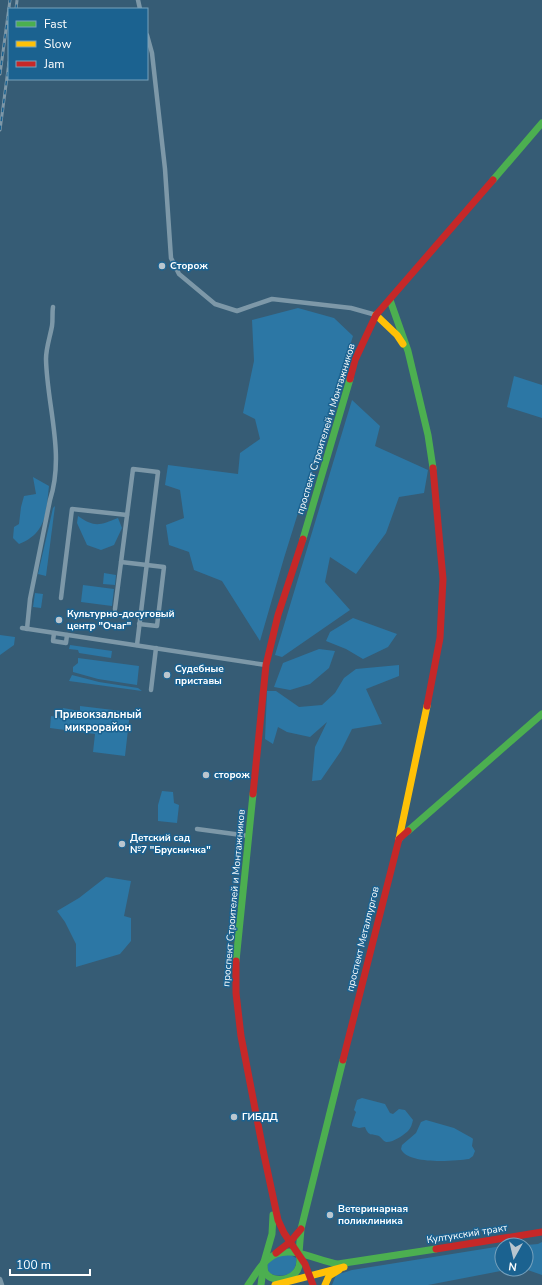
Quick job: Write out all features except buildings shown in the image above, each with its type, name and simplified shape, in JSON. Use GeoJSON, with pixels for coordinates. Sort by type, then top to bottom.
{"type":"FeatureCollection","features":[{"type":"Feature","properties":{"kind":"street"},"geometry":{"type":"LineString","coordinates":[[148,39],[152,53],[165,169],[171,258],[179,274],[215,304],[237,311],[272,299],[351,308],[376,315],[397,335],[408,351]]}},
{"type":"Feature","properties":{"kind":"street","name":"проспект Строителей и Монтажников"},"geometry":{"type":"LineString","coordinates":[[313,1285],[299,1253],[278,1223],[245,1058],[235,989],[236,964],[266,665],[278,615],[308,523],[355,360],[376,315],[542,123]]}},
{"type":"Feature","properties":{"kind":"street","name":"проспект Металлургов"},"geometry":{"type":"LineString","coordinates":[[299,1253],[301,1229],[407,805],[440,638],[443,579],[435,485],[428,435],[408,351],[390,300]]}},
{"type":"Feature","properties":{"kind":"street"},"geometry":{"type":"LineString","coordinates":[[53,307],[52,324],[46,358],[54,423],[56,473],[55,486],[50,500],[24,629],[266,665]]}},
{"type":"Feature","properties":{"kind":"street"},"geometry":{"type":"LineString","coordinates":[[115,609],[133,469],[158,472],[137,645]]}},
{"type":"Feature","properties":{"kind":"street"},"geometry":{"type":"LineString","coordinates":[[61,598],[72,509],[127,516]]}},
{"type":"Feature","properties":{"kind":"street"},"geometry":{"type":"LineString","coordinates":[[121,562],[164,567],[157,626],[139,624]]}},
{"type":"Feature","properties":{"kind":"street"},"geometry":{"type":"LineString","coordinates":[[54,633],[53,641],[66,643],[67,635]]}},
{"type":"Feature","properties":{"kind":"street"},"geometry":{"type":"LineString","coordinates":[[150,690],[156,648]]}},
{"type":"Feature","properties":{"kind":"street"},"geometry":{"type":"LineString","coordinates":[[399,839],[542,714]]}},
{"type":"Feature","properties":{"kind":"street"},"geometry":{"type":"LineString","coordinates":[[197,829],[249,836]]}},
{"type":"Feature","properties":{"kind":"street","name":"проспект Строителей и Монтажников"},"geometry":{"type":"LineString","coordinates":[[264,1262],[273,1230],[273,1202]]}},
{"type":"Feature","properties":{"kind":"street","name":"проспект Металлургов"},"geometry":{"type":"LineString","coordinates":[[275,1254],[290,1242],[301,1229]]}},
{"type":"Feature","properties":{"kind":"street","name":"Култукский тракт"},"geometry":{"type":"LineString","coordinates":[[395,1256],[542,1232]]}},
{"type":"Feature","properties":{"kind":"street"},"geometry":{"type":"LineString","coordinates":[[248,1285],[264,1262],[275,1254],[290,1251],[333,1264],[395,1256]]}},
{"type":"Feature","properties":{"kind":"street"},"geometry":{"type":"LineString","coordinates":[[264,1262],[264,1271],[268,1278],[276,1281],[286,1281],[299,1271],[299,1253]]}},
{"type":"Feature","properties":{"kind":"street"},"geometry":{"type":"LineString","coordinates":[[275,1285],[345,1266],[395,1256]]}},
{"type":"Feature","properties":{"kind":"street"},"geometry":{"type":"LineString","coordinates":[[261,1285],[264,1262]]}},
{"type":"Feature","properties":{"kind":"street"},"geometry":{"type":"LineString","coordinates":[[325,1285],[329,1276],[345,1266]]}},
{"type":"Feature","properties":{"kind":"street"},"geometry":{"type":"LineString","coordinates":[[0,1279],[2,1285]]}},
{"type":"Feature","properties":{"kind":"shaded area"},"geometry":{"type":"Polygon","coordinates":[[[298,308],[334,318],[353,336],[284,558],[260,641],[222,581],[194,570],[189,552],[169,545],[166,525],[184,518],[180,490],[165,485],[168,465],[238,474],[240,453],[260,439],[255,419],[243,413],[254,361],[252,320],[298,308]]]}},
{"type":"Feature","properties":{"kind":"shaded area"},"geometry":{"type":"Polygon","coordinates":[[[514,376],[542,385],[542,418],[507,407],[514,376]]]}},
{"type":"Feature","properties":{"kind":"shaded area"},"geometry":{"type":"Polygon","coordinates":[[[352,400],[380,426],[375,446],[428,470],[424,493],[399,497],[386,533],[356,574],[330,557],[325,582],[350,610],[282,657],[275,655],[352,400]]]}},
{"type":"Feature","properties":{"kind":"shaded area"},"geometry":{"type":"Polygon","coordinates":[[[33,477],[49,486],[46,513],[40,528],[35,534],[19,544],[13,538],[14,527],[19,524],[24,496],[36,494],[33,477]]]}},
{"type":"Feature","properties":{"kind":"shaded area"},"geometry":{"type":"Polygon","coordinates":[[[55,506],[46,576],[38,574],[53,508],[55,506]]]}},
{"type":"Feature","properties":{"kind":"shaded area"},"geometry":{"type":"Polygon","coordinates":[[[78,516],[93,524],[102,524],[118,518],[122,528],[114,545],[101,550],[87,545],[77,523],[78,516]]]}},
{"type":"Feature","properties":{"kind":"shaded area"},"geometry":{"type":"Polygon","coordinates":[[[104,573],[116,575],[115,585],[103,584],[104,573]]]}},
{"type":"Feature","properties":{"kind":"shaded area"},"geometry":{"type":"Polygon","coordinates":[[[83,585],[114,589],[112,606],[81,602],[83,585]]]}},
{"type":"Feature","properties":{"kind":"shaded area"},"geometry":{"type":"Polygon","coordinates":[[[35,593],[43,594],[41,608],[33,607],[35,593]]]}},
{"type":"Feature","properties":{"kind":"shaded area"},"geometry":{"type":"Polygon","coordinates":[[[353,618],[397,634],[388,647],[363,659],[346,649],[326,641],[330,632],[353,618]]]}},
{"type":"Feature","properties":{"kind":"shaded area"},"geometry":{"type":"Polygon","coordinates":[[[0,635],[15,637],[14,645],[0,655],[0,635]]]}},
{"type":"Feature","properties":{"kind":"shaded area"},"geometry":{"type":"Polygon","coordinates":[[[70,645],[112,651],[111,658],[79,653],[78,650],[69,649],[70,645]]]}},
{"type":"Feature","properties":{"kind":"shaded area"},"geometry":{"type":"Polygon","coordinates":[[[319,649],[335,651],[329,668],[310,684],[290,690],[274,687],[283,663],[319,649]]]}},
{"type":"Feature","properties":{"kind":"shaded area"},"geometry":{"type":"Polygon","coordinates":[[[78,658],[139,666],[137,685],[98,679],[73,672],[73,667],[78,663],[78,658]]]}},
{"type":"Feature","properties":{"kind":"shaded area"},"geometry":{"type":"Polygon","coordinates":[[[399,665],[399,676],[366,689],[382,724],[352,729],[341,751],[321,780],[312,781],[315,747],[327,722],[310,737],[287,732],[278,727],[273,744],[265,739],[267,691],[276,691],[299,707],[322,705],[335,693],[344,678],[356,669],[399,665]]]}},
{"type":"Feature","properties":{"kind":"shaded area"},"geometry":{"type":"Polygon","coordinates":[[[72,675],[99,682],[138,688],[142,691],[69,681],[72,675]]]}},
{"type":"Feature","properties":{"kind":"shaded area"},"geometry":{"type":"Polygon","coordinates":[[[80,706],[130,712],[125,756],[93,752],[95,734],[50,728],[51,716],[62,718],[63,708],[80,711],[80,706]]]}},
{"type":"Feature","properties":{"kind":"shaded area"},"geometry":{"type":"Polygon","coordinates":[[[162,791],[173,792],[174,803],[179,805],[177,823],[158,821],[158,805],[162,791]]]}},
{"type":"Feature","properties":{"kind":"shaded area"},"geometry":{"type":"Polygon","coordinates":[[[106,877],[131,881],[124,916],[131,918],[131,941],[120,954],[76,967],[76,944],[65,922],[57,911],[79,898],[106,877]]]}},
{"type":"Feature","properties":{"kind":"shaded area"},"geometry":{"type":"Polygon","coordinates":[[[362,1098],[385,1104],[390,1113],[393,1114],[399,1109],[405,1110],[413,1120],[410,1129],[398,1138],[386,1142],[379,1136],[369,1133],[365,1127],[359,1128],[352,1126],[356,1112],[354,1110],[357,1100],[362,1098]]]}},
{"type":"Feature","properties":{"kind":"shaded area"},"geometry":{"type":"Polygon","coordinates":[[[426,1120],[454,1128],[472,1138],[472,1146],[475,1151],[473,1156],[469,1159],[453,1161],[432,1161],[412,1158],[405,1154],[401,1149],[402,1145],[416,1133],[421,1122],[426,1120]]]}},
{"type":"Feature","properties":{"kind":"shaded area"},"geometry":{"type":"Polygon","coordinates":[[[542,1242],[542,1275],[534,1272],[534,1244],[542,1242]]]}},
{"type":"Feature","properties":{"kind":"shaded area"},"geometry":{"type":"Polygon","coordinates":[[[494,1247],[494,1272],[428,1285],[332,1285],[336,1275],[352,1270],[494,1247]]]}},
{"type":"Feature","properties":{"kind":"shaded area"},"geometry":{"type":"Polygon","coordinates":[[[278,1255],[291,1255],[296,1258],[296,1264],[292,1272],[279,1276],[269,1273],[267,1266],[269,1262],[278,1255]]]}},
{"type":"Feature","properties":{"kind":"railway"},"geometry":{"type":"LineString","coordinates":[[9,8],[10,0]]}},
{"type":"Feature","properties":{"kind":"railway"},"geometry":{"type":"LineString","coordinates":[[16,8],[17,0]]}},
{"type":"Feature","properties":{"kind":"railway"},"geometry":{"type":"LineString","coordinates":[[0,74],[8,15]]}},
{"type":"Feature","properties":{"kind":"railway"},"geometry":{"type":"LineString","coordinates":[[0,130],[8,70]]}},
{"type":"Feature","properties":{"kind":"traffic: fast"},"geometry":{"type":"LineString","coordinates":[[493,180],[542,123]]}},
{"type":"Feature","properties":{"kind":"traffic: fast"},"geometry":{"type":"LineString","coordinates":[[390,300],[408,351],[428,435],[433,468]]}},
{"type":"Feature","properties":{"kind":"traffic: fast"},"geometry":{"type":"LineString","coordinates":[[303,539],[350,379]]}},
{"type":"Feature","properties":{"kind":"traffic: fast"},"geometry":{"type":"LineString","coordinates":[[408,831],[542,714]]}},
{"type":"Feature","properties":{"kind":"traffic: fast"},"geometry":{"type":"LineString","coordinates":[[236,961],[253,794]]}},
{"type":"Feature","properties":{"kind":"traffic: fast"},"geometry":{"type":"LineString","coordinates":[[299,1253],[301,1229],[343,1060]]}},
{"type":"Feature","properties":{"kind":"traffic: fast"},"geometry":{"type":"LineString","coordinates":[[261,1285],[264,1262],[272,1234],[273,1215]]}},
{"type":"Feature","properties":{"kind":"traffic: fast"},"geometry":{"type":"LineString","coordinates":[[248,1285],[267,1260],[283,1252],[292,1252],[338,1264],[436,1249]]}},
{"type":"Feature","properties":{"kind":"traffic: fast"},"geometry":{"type":"LineString","coordinates":[[264,1262],[265,1272],[268,1276],[274,1279],[287,1278],[293,1275],[297,1270],[300,1263],[299,1253]]}},
{"type":"Feature","properties":{"kind":"traffic: slow"},"geometry":{"type":"LineString","coordinates":[[376,315],[397,335],[403,344]]}},
{"type":"Feature","properties":{"kind":"traffic: slow"},"geometry":{"type":"LineString","coordinates":[[399,839],[427,706]]}},
{"type":"Feature","properties":{"kind":"traffic: slow"},"geometry":{"type":"LineString","coordinates":[[275,1285],[344,1267]]}},
{"type":"Feature","properties":{"kind":"traffic: slow"},"geometry":{"type":"LineString","coordinates":[[325,1285],[329,1276],[339,1270]]}},
{"type":"Feature","properties":{"kind":"traffic: jam"},"geometry":{"type":"LineString","coordinates":[[350,379],[355,360],[376,315],[493,180]]}},
{"type":"Feature","properties":{"kind":"traffic: jam"},"geometry":{"type":"LineString","coordinates":[[427,706],[440,638],[443,579],[433,468]]}},
{"type":"Feature","properties":{"kind":"traffic: jam"},"geometry":{"type":"LineString","coordinates":[[253,794],[266,665],[278,615],[303,539]]}},
{"type":"Feature","properties":{"kind":"traffic: jam"},"geometry":{"type":"LineString","coordinates":[[343,1060],[399,839],[408,831]]}},
{"type":"Feature","properties":{"kind":"traffic: jam"},"geometry":{"type":"LineString","coordinates":[[236,961],[236,993],[241,1036],[278,1220],[284,1233],[305,1264],[313,1285]]}},
{"type":"Feature","properties":{"kind":"traffic: jam"},"geometry":{"type":"LineString","coordinates":[[276,1253],[290,1242],[301,1229]]}},
{"type":"Feature","properties":{"kind":"traffic: jam"},"geometry":{"type":"LineString","coordinates":[[436,1249],[542,1232]]}},
{"type":"Feature","properties":{"kind":"place","name":"Сторож"},"geometry":{"type":"Point","coordinates":[162,266]}},
{"type":"Feature","properties":{"kind":"place","name":"Культурно-досуговый центр \"Очаг\""},"geometry":{"type":"Point","coordinates":[59,620]}},
{"type":"Feature","properties":{"kind":"place","name":"Судебные приставы"},"geometry":{"type":"Point","coordinates":[167,675]}},
{"type":"Feature","properties":{"kind":"place","name":"сторож"},"geometry":{"type":"Point","coordinates":[206,775]}},
{"type":"Feature","properties":{"kind":"place","name":"Детский сад №7 \"Брусничка\""},"geometry":{"type":"Point","coordinates":[122,844]}},
{"type":"Feature","properties":{"kind":"place","name":"ГИБДД"},"geometry":{"type":"Point","coordinates":[234,1117]}},
{"type":"Feature","properties":{"kind":"place","name":"Ветеринарная поликлиника"},"geometry":{"type":"Point","coordinates":[330,1215]}},
{"type":"Feature","properties":{"kind":"district","name":"Привокзальный микрорайон"},"geometry":{"type":"Point","coordinates":[98,720]}}]}
